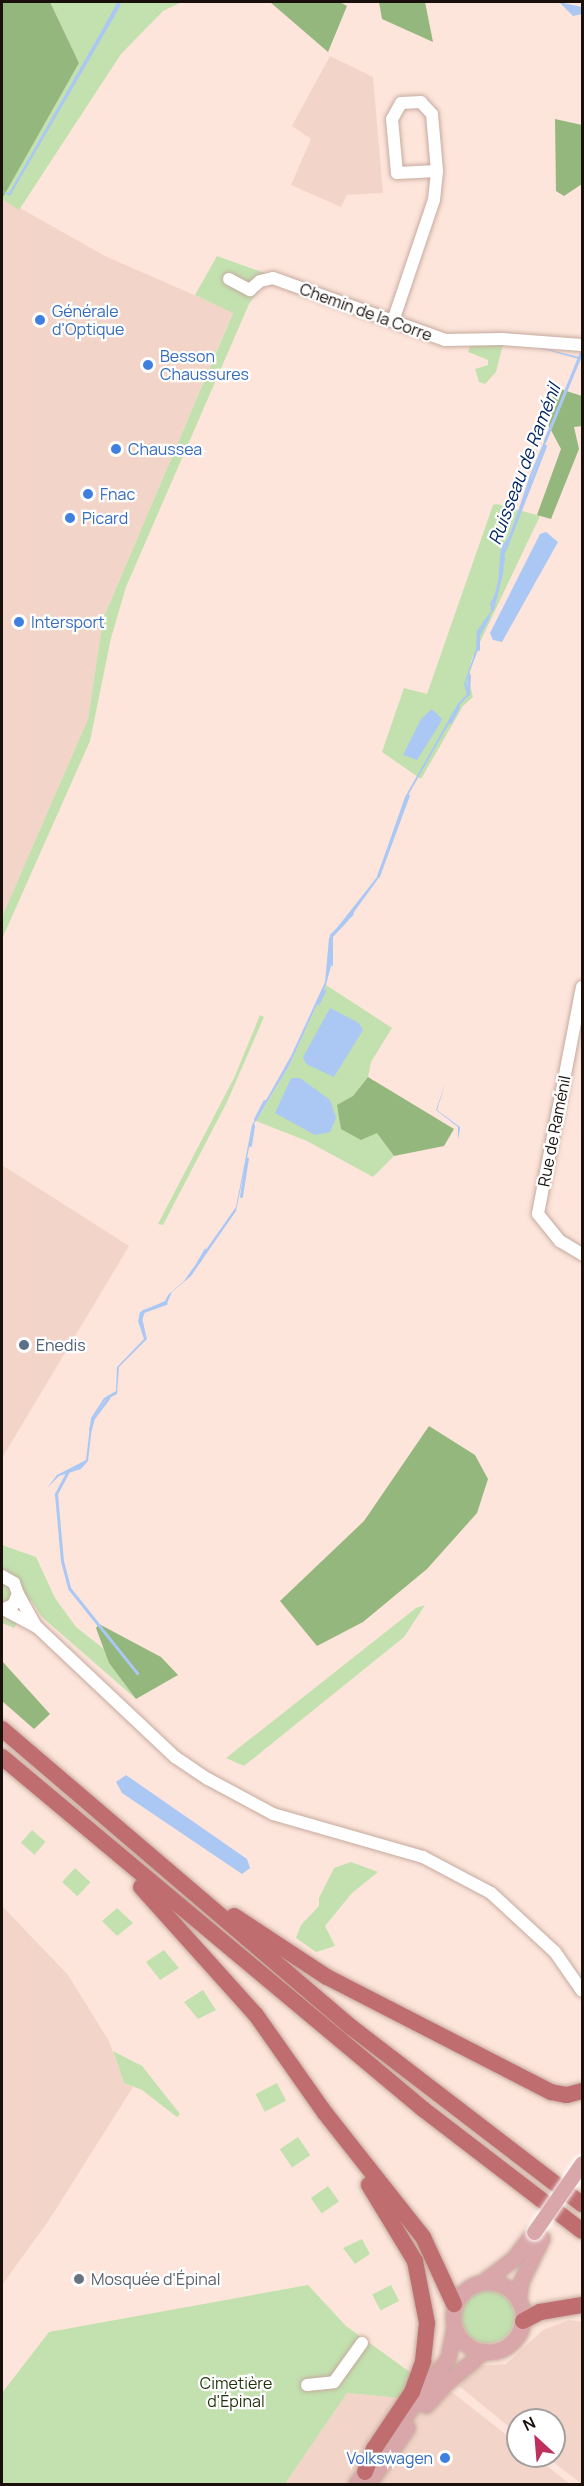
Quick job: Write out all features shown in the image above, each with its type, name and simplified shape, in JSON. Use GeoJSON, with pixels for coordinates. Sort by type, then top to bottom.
{"type":"FeatureCollection","features":[{"type":"Feature","properties":{"kind":"highway"},"geometry":{"type":"LineString","coordinates":[[2,1729],[185,1886],[434,2094],[582,2204]]}},
{"type":"Feature","properties":{"kind":"highway"},"geometry":{"type":"LineString","coordinates":[[2,1757],[98,1840],[423,2109],[582,2231]]}},
{"type":"Feature","properties":{"kind":"highway"},"geometry":{"type":"LineString","coordinates":[[98,1840],[249,2007],[325,2113],[423,2237],[454,2304]]}},
{"type":"Feature","properties":{"kind":"highway"},"geometry":{"type":"LineString","coordinates":[[185,1886],[327,1977],[551,2092],[567,2095],[582,2091]]}},
{"type":"Feature","properties":{"kind":"highway"},"geometry":{"type":"LineString","coordinates":[[325,2113],[399,2230],[415,2261],[425,2297],[427,2323],[420,2370],[412,2392],[374,2449],[363,2480]]}},
{"type":"Feature","properties":{"kind":"highway"},"geometry":{"type":"LineString","coordinates":[[522,2321],[540,2312],[582,2305]]}},
{"type":"Feature","properties":{"kind":"main road"},"geometry":{"type":"LineString","coordinates":[[363,2480],[443,2385],[484,2352],[508,2345],[522,2321],[519,2300],[521,2281],[538,2235],[582,2163]]}},
{"type":"Feature","properties":{"kind":"main road"},"geometry":{"type":"LineString","coordinates":[[363,2480],[448,2358],[454,2328],[454,2304],[466,2289],[484,2281],[513,2259],[538,2235],[582,2179]]}},
{"type":"Feature","properties":{"kind":"main road"},"geometry":{"type":"LineString","coordinates":[[484,2281],[504,2285],[519,2300]]}},
{"type":"Feature","properties":{"kind":"main road"},"geometry":{"type":"LineString","coordinates":[[454,2328],[469,2347],[484,2352]]}},
{"type":"Feature","properties":{"kind":"street"},"geometry":{"type":"LineString","coordinates":[[393,321],[434,200],[437,171],[432,114],[421,102],[401,103],[392,119],[397,173],[437,171]]}},
{"type":"Feature","properties":{"kind":"street","name":"Chemin de la Corre"},"geometry":{"type":"LineString","coordinates":[[229,279],[250,290],[260,281],[273,278],[445,340],[502,339],[581,345]]}},
{"type":"Feature","properties":{"kind":"street","name":"Rue de Raménil"},"geometry":{"type":"LineString","coordinates":[[582,987],[538,1214],[560,1241],[582,1254]]}},
{"type":"Feature","properties":{"kind":"street"},"geometry":{"type":"LineString","coordinates":[[2,1576],[14,1583],[37,1627]]}},
{"type":"Feature","properties":{"kind":"street"},"geometry":{"type":"LineString","coordinates":[[3,1610],[13,1605],[18,1594]]}},
{"type":"Feature","properties":{"kind":"street"},"geometry":{"type":"LineString","coordinates":[[3,1610],[37,1627],[175,1756],[207,1779],[273,1814],[423,1857],[460,1874],[522,1918],[555,1952],[582,1991]]}},
{"type":"Feature","properties":{"kind":"street"},"geometry":{"type":"LineString","coordinates":[[307,2385],[334,2382],[362,2343]]}},
{"type":"Feature","properties":{"kind":"shaded area"},"geometry":{"type":"Polygon","coordinates":[[[330,56],[373,77],[383,193],[347,195],[341,207],[291,185],[311,139],[292,126],[330,56]]]}},
{"type":"Feature","properties":{"kind":"shaded area"},"geometry":{"type":"Polygon","coordinates":[[[2,198],[105,256],[233,312],[103,619],[88,719],[2,917],[2,198]]]}},
{"type":"Feature","properties":{"kind":"shaded area"},"geometry":{"type":"Polygon","coordinates":[[[2,1165],[129,1246],[2,1458],[2,1165]]]}},
{"type":"Feature","properties":{"kind":"shaded area"},"geometry":{"type":"Polygon","coordinates":[[[2,1906],[68,1975],[109,2041],[124,2083],[133,2087],[49,2220],[2,2285],[2,1906]]]}},
{"type":"Feature","properties":{"kind":"shaded area"},"geometry":{"type":"Polygon","coordinates":[[[569,2320],[582,2322],[582,2484],[561,2468],[566,2468],[566,2408],[506,2408],[506,2424],[459,2386],[478,2366],[506,2364],[543,2330],[569,2320]]]}},
{"type":"Feature","properties":{"kind":"shaded area"},"geometry":{"type":"Polygon","coordinates":[[[443,2385],[506,2435],[506,2468],[549,2468],[570,2484],[285,2484],[347,2393],[401,2398],[443,2385]]]}},
{"type":"Feature","properties":{"kind":"green space"},"geometry":{"type":"Polygon","coordinates":[[[2,2],[50,2],[79,63],[2,199],[2,2]]]}},
{"type":"Feature","properties":{"kind":"green space"},"geometry":{"type":"Polygon","coordinates":[[[50,2],[182,2],[163,11],[121,54],[19,210],[2,199],[79,63],[50,2]]]}},
{"type":"Feature","properties":{"kind":"green space"},"geometry":{"type":"Polygon","coordinates":[[[270,2],[340,2],[347,6],[328,52],[270,2]]]}},
{"type":"Feature","properties":{"kind":"green space"},"geometry":{"type":"Polygon","coordinates":[[[379,2],[425,2],[433,42],[382,19],[379,2]]]}},
{"type":"Feature","properties":{"kind":"green space"},"geometry":{"type":"Polygon","coordinates":[[[555,119],[582,125],[582,184],[564,196],[556,191],[555,119]]]}},
{"type":"Feature","properties":{"kind":"green space"},"geometry":{"type":"Polygon","coordinates":[[[217,256],[447,338],[503,344],[496,372],[485,384],[479,382],[475,369],[488,365],[488,360],[468,352],[471,344],[431,341],[285,285],[262,286],[249,304],[126,587],[111,638],[90,741],[2,939],[2,917],[88,719],[103,619],[233,313],[195,295],[217,256]]]}},
{"type":"Feature","properties":{"kind":"green space"},"geometry":{"type":"Polygon","coordinates":[[[557,388],[582,396],[582,426],[574,427],[579,449],[551,519],[537,515],[561,449],[543,415],[557,388]]]}},
{"type":"Feature","properties":{"kind":"green space"},"geometry":{"type":"Polygon","coordinates":[[[497,504],[540,516],[471,661],[469,682],[473,697],[463,706],[421,779],[382,752],[404,688],[427,694],[493,505],[497,504]]]}},
{"type":"Feature","properties":{"kind":"green space"},"geometry":{"type":"Polygon","coordinates":[[[326,985],[392,1028],[371,1062],[368,1077],[353,1096],[394,1156],[373,1177],[307,1141],[256,1121],[289,1066],[326,985]]]}},
{"type":"Feature","properties":{"kind":"green space"},"geometry":{"type":"Polygon","coordinates":[[[260,1015],[264,1017],[227,1102],[163,1225],[158,1224],[235,1076],[260,1015]]]}},
{"type":"Feature","properties":{"kind":"green space"},"geometry":{"type":"Polygon","coordinates":[[[368,1077],[454,1129],[444,1146],[394,1156],[377,1133],[361,1140],[341,1129],[337,1105],[353,1096],[368,1077]]]}},
{"type":"Feature","properties":{"kind":"green space"},"geometry":{"type":"Polygon","coordinates":[[[429,1426],[475,1455],[488,1479],[477,1513],[427,1569],[363,1622],[317,1646],[280,1601],[364,1521],[429,1426]]]}},
{"type":"Feature","properties":{"kind":"green space"},"geometry":{"type":"Polygon","coordinates":[[[2,1545],[36,1557],[55,1598],[76,1627],[104,1649],[109,1663],[136,1699],[42,1617],[31,1600],[14,1628],[2,1623],[2,1545]]]}},
{"type":"Feature","properties":{"kind":"green space"},"geometry":{"type":"Polygon","coordinates":[[[425,1605],[404,1637],[244,1766],[226,1758],[416,1608],[425,1605]]]}},
{"type":"Feature","properties":{"kind":"green space"},"geometry":{"type":"Polygon","coordinates":[[[99,1624],[161,1657],[178,1675],[136,1699],[109,1663],[96,1628],[99,1624]]]}},
{"type":"Feature","properties":{"kind":"green space"},"geometry":{"type":"Polygon","coordinates":[[[2,1661],[50,1714],[34,1729],[2,1701],[2,1661]]]}},
{"type":"Feature","properties":{"kind":"green space"},"geometry":{"type":"Polygon","coordinates":[[[32,1830],[46,1842],[34,1855],[21,1843],[32,1830]]]}},
{"type":"Feature","properties":{"kind":"green space"},"geometry":{"type":"Polygon","coordinates":[[[351,1862],[378,1872],[352,1893],[325,1926],[335,1946],[316,1952],[296,1938],[301,1925],[319,1906],[319,1898],[334,1868],[351,1862]]]}},
{"type":"Feature","properties":{"kind":"green space"},"geometry":{"type":"Polygon","coordinates":[[[75,1868],[90,1882],[77,1896],[62,1882],[75,1868]]]}},
{"type":"Feature","properties":{"kind":"green space"},"geometry":{"type":"Polygon","coordinates":[[[117,1908],[133,1923],[117,1936],[102,1921],[117,1908]]]}},
{"type":"Feature","properties":{"kind":"green space"},"geometry":{"type":"Polygon","coordinates":[[[164,1950],[179,1968],[160,1980],[146,1962],[164,1950]]]}},
{"type":"Feature","properties":{"kind":"green space"},"geometry":{"type":"Polygon","coordinates":[[[203,1990],[216,2010],[198,2019],[184,2002],[203,1990]]]}},
{"type":"Feature","properties":{"kind":"green space"},"geometry":{"type":"Polygon","coordinates":[[[113,2051],[142,2066],[180,2114],[177,2117],[142,2090],[124,2083],[113,2051]]]}},
{"type":"Feature","properties":{"kind":"green space"},"geometry":{"type":"Polygon","coordinates":[[[277,2083],[286,2101],[265,2112],[256,2094],[277,2083]]]}},
{"type":"Feature","properties":{"kind":"green space"},"geometry":{"type":"Polygon","coordinates":[[[298,2137],[310,2155],[292,2168],[280,2149],[298,2137]]]}},
{"type":"Feature","properties":{"kind":"green space"},"geometry":{"type":"Polygon","coordinates":[[[328,2186],[339,2202],[322,2214],[311,2198],[328,2186]]]}},
{"type":"Feature","properties":{"kind":"green space"},"geometry":{"type":"Polygon","coordinates":[[[362,2239],[370,2254],[355,2264],[343,2248],[362,2239]]]}},
{"type":"Feature","properties":{"kind":"green space","name":"Cimetière d'Épinal"},"geometry":{"type":"Polygon","coordinates":[[[308,2285],[346,2326],[414,2375],[401,2398],[347,2393],[285,2484],[2,2484],[2,2393],[49,2332],[308,2285]]]}},
{"type":"Feature","properties":{"kind":"green space"},"geometry":{"type":"Polygon","coordinates":[[[391,2285],[399,2301],[380,2311],[372,2295],[391,2285]]]}},
{"type":"Feature","properties":{"kind":"green space"},"geometry":{"type":"Polygon","coordinates":[[[483,2291],[493,2291],[507,2298],[514,2317],[507,2336],[493,2343],[483,2343],[473,2339],[466,2332],[462,2322],[462,2312],[466,2302],[473,2295],[483,2291]]]}},
{"type":"Feature","properties":{"kind":"water"},"geometry":{"type":"Polygon","coordinates":[[[118,2],[121,5],[10,196],[2,191],[9,193],[118,2]]]}},
{"type":"Feature","properties":{"kind":"water"},"geometry":{"type":"Polygon","coordinates":[[[559,2],[582,7],[582,14],[573,16],[559,2]]]}},
{"type":"Feature","properties":{"kind":"water"},"geometry":{"type":"Polygon","coordinates":[[[514,341],[579,357],[582,343],[582,356],[532,476],[510,540],[504,547],[505,560],[498,594],[492,603],[492,612],[480,629],[479,647],[466,682],[470,694],[459,706],[406,799],[378,879],[346,923],[331,939],[331,966],[326,985],[289,1066],[254,1124],[236,1211],[191,1276],[172,1292],[167,1303],[141,1314],[147,1339],[119,1367],[117,1394],[105,1400],[93,1418],[88,1461],[81,1469],[59,1476],[47,1488],[57,1475],[86,1460],[91,1418],[104,1398],[116,1391],[117,1367],[144,1339],[138,1321],[140,1312],[165,1301],[168,1295],[184,1281],[236,1207],[252,1125],[291,1056],[325,982],[329,938],[377,877],[405,797],[457,705],[467,694],[464,684],[476,649],[477,631],[491,611],[490,603],[497,592],[501,547],[510,536],[530,475],[579,359],[514,341]]]}},
{"type":"Feature","properties":{"kind":"water"},"geometry":{"type":"Polygon","coordinates":[[[546,532],[558,542],[502,642],[493,640],[490,633],[540,534],[546,532]]]}},
{"type":"Feature","properties":{"kind":"water"},"geometry":{"type":"Polygon","coordinates":[[[432,709],[442,719],[417,760],[403,755],[421,719],[432,709]]]}},
{"type":"Feature","properties":{"kind":"water"},"geometry":{"type":"Polygon","coordinates":[[[330,1008],[359,1023],[363,1030],[334,1077],[306,1064],[303,1057],[330,1008]]]}},
{"type":"Feature","properties":{"kind":"water"},"geometry":{"type":"Polygon","coordinates":[[[291,1078],[300,1078],[330,1100],[336,1118],[330,1132],[315,1135],[275,1113],[291,1078]]]}},
{"type":"Feature","properties":{"kind":"water"},"geometry":{"type":"Polygon","coordinates":[[[446,1081],[437,1110],[460,1127],[458,1140],[458,1127],[436,1110],[446,1081]]]}},
{"type":"Feature","properties":{"kind":"water"},"geometry":{"type":"Polygon","coordinates":[[[126,1775],[247,1859],[250,1868],[242,1874],[122,1793],[116,1782],[126,1775]]]}},
{"type":"Feature","properties":{"kind":"waterway"},"geometry":{"type":"LineString","coordinates":[[106,26],[118,2]]}},
{"type":"Feature","properties":{"kind":"waterway","name":"Ruisseau de Raménil"},"geometry":{"type":"LineString","coordinates":[[545,440],[582,350]]}},
{"type":"Feature","properties":{"kind":"waterway","name":"Ruisseau de Raménil"},"geometry":{"type":"LineString","coordinates":[[504,551],[545,446]]}},
{"type":"Feature","properties":{"kind":"waterway","name":"Ruisseau de Raménil"},"geometry":{"type":"LineString","coordinates":[[492,609],[502,569]]}},
{"type":"Feature","properties":{"kind":"waterway","name":"Ruisseau de Raménil"},"geometry":{"type":"LineString","coordinates":[[478,649],[478,635],[488,617]]}},
{"type":"Feature","properties":{"kind":"waterway","name":"Ruisseau de Raménil"},"geometry":{"type":"LineString","coordinates":[[468,694],[469,675]]}},
{"type":"Feature","properties":{"kind":"waterway","name":"Ruisseau de Raménil"},"geometry":{"type":"LineString","coordinates":[[450,722],[458,707]]}},
{"type":"Feature","properties":{"kind":"waterway","name":"Ruisseau de Raménil"},"geometry":{"type":"LineString","coordinates":[[378,876],[408,795]]}},
{"type":"Feature","properties":{"kind":"waterway","name":"Ruisseau de Raménil"},"geometry":{"type":"LineString","coordinates":[[331,964],[331,935],[352,913]]}},
{"type":"Feature","properties":{"kind":"waterway","name":"Ruisseau de Raménil"},"geometry":{"type":"LineString","coordinates":[[318,1003],[324,990]]}},
{"type":"Feature","properties":{"kind":"waterway","name":"Ruisseau de Raménil"},"geometry":{"type":"LineString","coordinates":[[255,1119],[264,1101]]}},
{"type":"Feature","properties":{"kind":"waterway","name":"Ruisseau de Raménil"},"geometry":{"type":"LineString","coordinates":[[250,1145],[253,1125]]}},
{"type":"Feature","properties":{"kind":"waterway","name":"Ruisseau de Raménil"},"geometry":{"type":"LineString","coordinates":[[241,1196],[247,1158]]}},
{"type":"Feature","properties":{"kind":"waterway","name":"Ruisseau de Raménil"},"geometry":{"type":"LineString","coordinates":[[198,1262],[205,1250]]}},
{"type":"Feature","properties":{"kind":"waterway","name":"Ruisseau de Raménil"},"geometry":{"type":"LineString","coordinates":[[142,1327],[140,1320],[143,1311],[166,1303]]}},
{"type":"Feature","properties":{"kind":"waterway","name":"Ruisseau de Raménil"},"geometry":{"type":"LineString","coordinates":[[90,1429],[93,1418],[109,1397]]}},
{"type":"Feature","properties":{"kind":"waterway","name":"Ruisseau de Raménil"},"geometry":{"type":"LineString","coordinates":[[67,1473],[56,1494],[62,1561],[69,1588],[137,1673]]}},
{"type":"Feature","properties":{"kind":"place","name":"Générale d'Optique"},"geometry":{"type":"Point","coordinates":[40,320]}},
{"type":"Feature","properties":{"kind":"place","name":"Besson Chaussures"},"geometry":{"type":"Point","coordinates":[148,365]}},
{"type":"Feature","properties":{"kind":"place","name":"Chaussea"},"geometry":{"type":"Point","coordinates":[116,449]}},
{"type":"Feature","properties":{"kind":"place","name":"Fnac"},"geometry":{"type":"Point","coordinates":[88,494]}},
{"type":"Feature","properties":{"kind":"place","name":"Picard"},"geometry":{"type":"Point","coordinates":[70,518]}},
{"type":"Feature","properties":{"kind":"place","name":"Intersport"},"geometry":{"type":"Point","coordinates":[19,622]}},
{"type":"Feature","properties":{"kind":"place","name":"Enedis"},"geometry":{"type":"Point","coordinates":[24,1345]}},
{"type":"Feature","properties":{"kind":"place","name":"Mosquée d'Épinal"},"geometry":{"type":"Point","coordinates":[79,2279]}},
{"type":"Feature","properties":{"kind":"place","name":"Volkswagen"},"geometry":{"type":"Point","coordinates":[445,2458]}}]}
